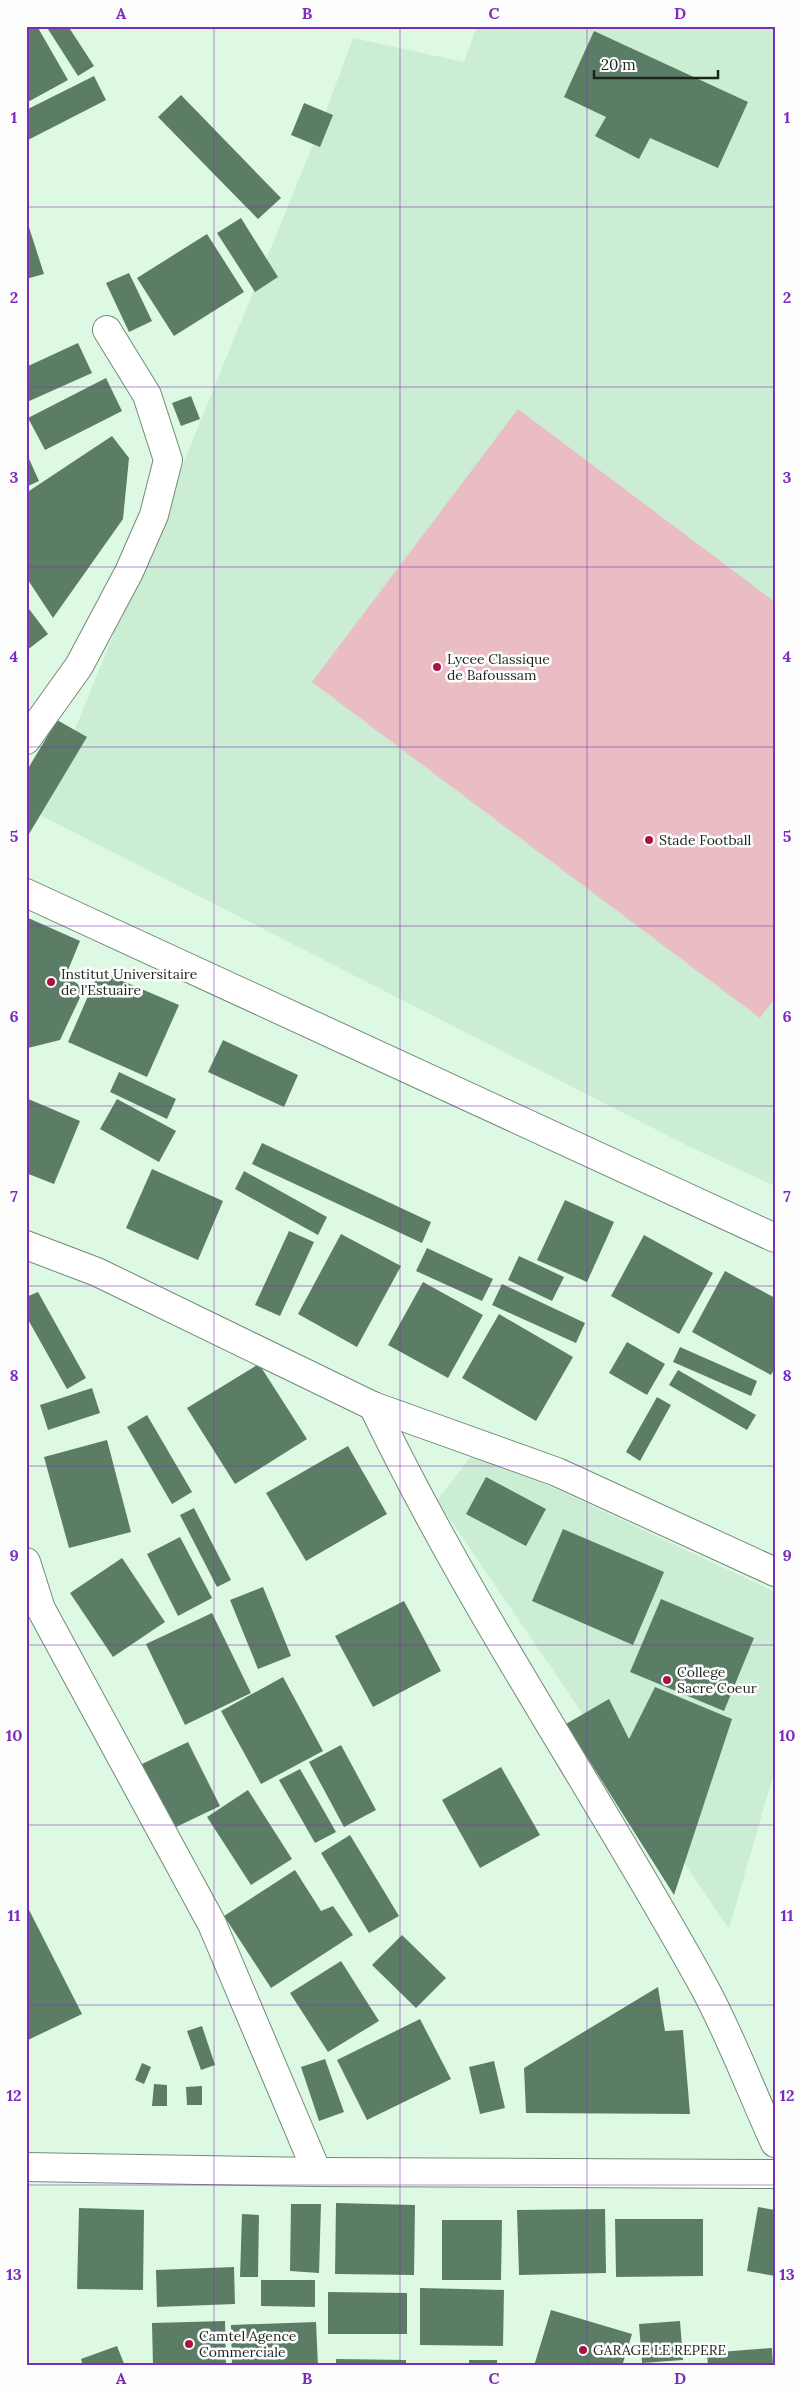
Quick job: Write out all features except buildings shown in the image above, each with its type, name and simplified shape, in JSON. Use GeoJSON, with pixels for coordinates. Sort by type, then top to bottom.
{"type":"FeatureCollection","features":[{"type":"Feature","properties":{"kind":"street"},"geometry":{"type":"LineString","coordinates":[[26,740],[79,666],[129,572],[154,514],[168,460],[147,395],[107,330]]}},
{"type":"Feature","properties":{"kind":"street"},"geometry":{"type":"LineString","coordinates":[[26,893],[775,1238]]}},
{"type":"Feature","properties":{"kind":"street"},"geometry":{"type":"LineString","coordinates":[[26,1245],[97,1272],[373,1406],[557,1472],[775,1572]]}},
{"type":"Feature","properties":{"kind":"street"},"geometry":{"type":"LineString","coordinates":[[373,1406],[408,1479],[470,1588],[704,1987],[775,2143]]}},
{"type":"Feature","properties":{"kind":"street"},"geometry":{"type":"LineString","coordinates":[[26,1562],[40,1609],[212,1924],[317,2172]]}},
{"type":"Feature","properties":{"kind":"street"},"geometry":{"type":"LineString","coordinates":[[26,2167],[317,2172],[775,2174]]}},
{"type":"Feature","properties":{"kind":"shaded area","name":"Lycee Classique de Bafoussam"},"geometry":{"type":"Polygon","coordinates":[[[477,26],[775,26],[775,1186],[690,1147],[40,815],[319,130],[353,38],[464,62],[477,26]]]}},
{"type":"Feature","properties":{"kind":"shaded area","name":"Stade Football"},"geometry":{"type":"Polygon","coordinates":[[[518,409],[775,602],[775,998],[760,1018],[312,682],[518,409]]]}},
{"type":"Feature","properties":{"kind":"shaded area","name":"College Sacre Coeur"},"geometry":{"type":"Polygon","coordinates":[[[475,1451],[775,1592],[775,1769],[729,1929],[437,1500],[475,1451]]]}},
{"type":"Feature","properties":{"kind":"place","name":"Lycee Classique de Bafoussam"},"geometry":{"type":"Point","coordinates":[437,667]}},
{"type":"Feature","properties":{"kind":"place","name":"Stade Football"},"geometry":{"type":"Point","coordinates":[649,840]}},
{"type":"Feature","properties":{"kind":"place","name":"Institut Universitaire de l'Estuaire"},"geometry":{"type":"Point","coordinates":[51,982]}},
{"type":"Feature","properties":{"kind":"place","name":"College Sacre Coeur"},"geometry":{"type":"Point","coordinates":[667,1680]}},
{"type":"Feature","properties":{"kind":"place","name":"Camtel Agence Commerciale"},"geometry":{"type":"Point","coordinates":[189,2344]}},
{"type":"Feature","properties":{"kind":"place","name":"GARAGE LE REPERE"},"geometry":{"type":"Point","coordinates":[583,2350]}}]}
